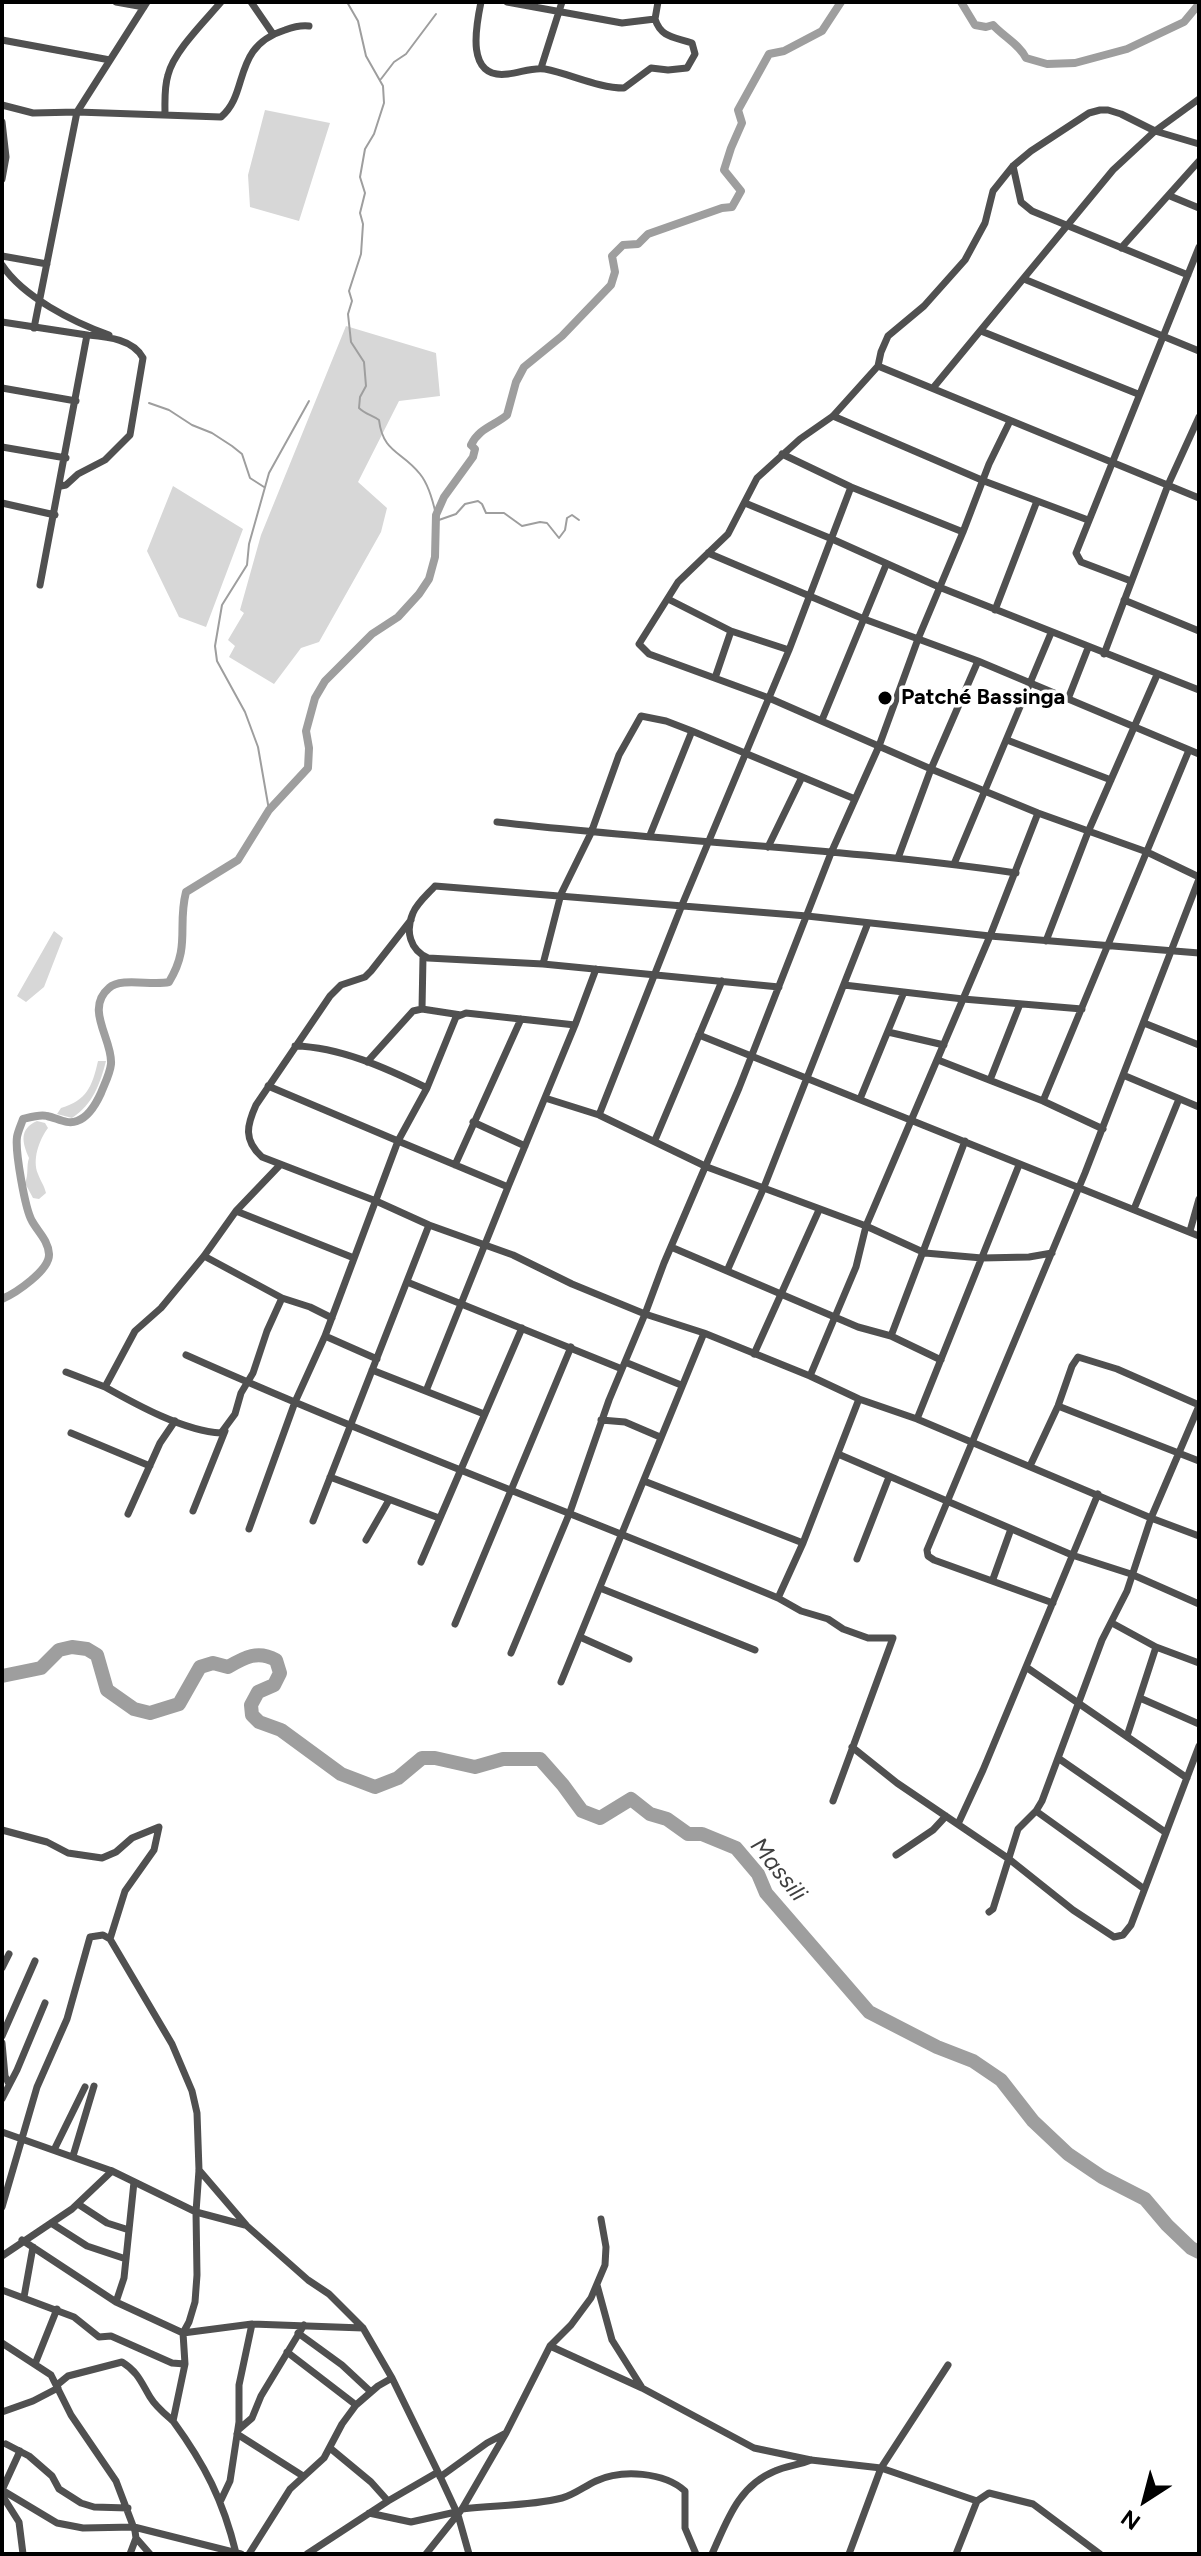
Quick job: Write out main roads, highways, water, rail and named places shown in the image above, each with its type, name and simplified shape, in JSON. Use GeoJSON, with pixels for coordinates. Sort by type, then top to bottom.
{"type":"FeatureCollection","features":[{"type":"Feature","properties":{"kind":"waterway"},"geometry":{"type":"LineString","coordinates":[[347,2],[358,21],[366,56],[383,86],[384,103],[374,134],[365,149],[360,177],[365,193],[360,213],[363,224],[361,254],[349,291],[352,301],[348,314],[351,342],[364,362],[366,386],[359,408],[379,420],[389,446],[423,478],[436,515]]}},
{"type":"Feature","properties":{"kind":"waterway"},"geometry":{"type":"LineString","coordinates":[[2,1299],[38,1274],[49,1254],[47,1244],[26,1205],[18,1154],[19,1130],[23,1119],[44,1115],[73,1122],[85,1116],[94,1106],[111,1064],[99,1015],[102,996],[109,988],[121,983],[169,982],[180,958],[186,892],[238,860],[269,810],[308,768],[306,731],[315,698],[325,681],[372,634],[398,617],[429,579],[435,557],[436,515],[444,497],[473,457],[475,449],[471,445],[474,439],[507,415],[516,382],[524,367],[562,336],[611,285],[615,272],[612,256],[623,245],[638,244],[648,234],[732,207],[741,191],[724,170],[742,123],[738,110],[769,54],[784,51],[822,31],[841,2]]}},
{"type":"Feature","properties":{"kind":"waterway"},"geometry":{"type":"LineString","coordinates":[[961,2],[975,25],[993,25],[1026,58],[1047,64],[1075,63],[1127,49],[1184,22],[1199,4]]}},
{"type":"Feature","properties":{"kind":"waterway"},"geometry":{"type":"LineString","coordinates":[[381,79],[394,62],[406,54],[436,14]]}},
{"type":"Feature","properties":{"kind":"waterway"},"geometry":{"type":"LineString","coordinates":[[269,810],[258,747],[245,712],[217,661],[215,646],[222,605],[247,565],[249,544],[269,473],[309,401]]}},
{"type":"Feature","properties":{"kind":"waterway"},"geometry":{"type":"LineString","coordinates":[[149,403],[169,410],[232,446],[242,454],[250,478],[264,487]]}},
{"type":"Feature","properties":{"kind":"waterway"},"geometry":{"type":"LineString","coordinates":[[436,521],[456,514],[465,504],[478,501],[486,513],[504,513],[522,526],[547,523],[559,538],[565,530],[567,518],[572,515],[579,520]]}},
{"type":"Feature","properties":{"kind":"waterway","name":"Massili"},"geometry":{"type":"LineString","coordinates":[[2,1676],[41,1668],[59,1650],[72,1647],[87,1649],[97,1655],[107,1690],[134,1709],[150,1713],[179,1704],[200,1667],[213,1663],[228,1667],[246,1658],[263,1655],[276,1660],[280,1673],[274,1685],[258,1692],[251,1705],[252,1715],[259,1722],[281,1730],[341,1774],[375,1787],[398,1778],[422,1758],[475,1767],[503,1759],[540,1759],[582,1811],[600,1818],[631,1799],[650,1814],[667,1819],[688,1834],[702,1834],[736,1848],[758,1874],[766,1893],[869,2012],[937,2047],[973,2061],[1001,2080],[1033,2121],[1068,2154],[1102,2177],[1145,2199],[1167,2225],[1199,2252]]}},
{"type":"Feature","properties":{"kind":"place","name":"Patché Bassinga"},"geometry":{"type":"Point","coordinates":[885,698]}}]}
